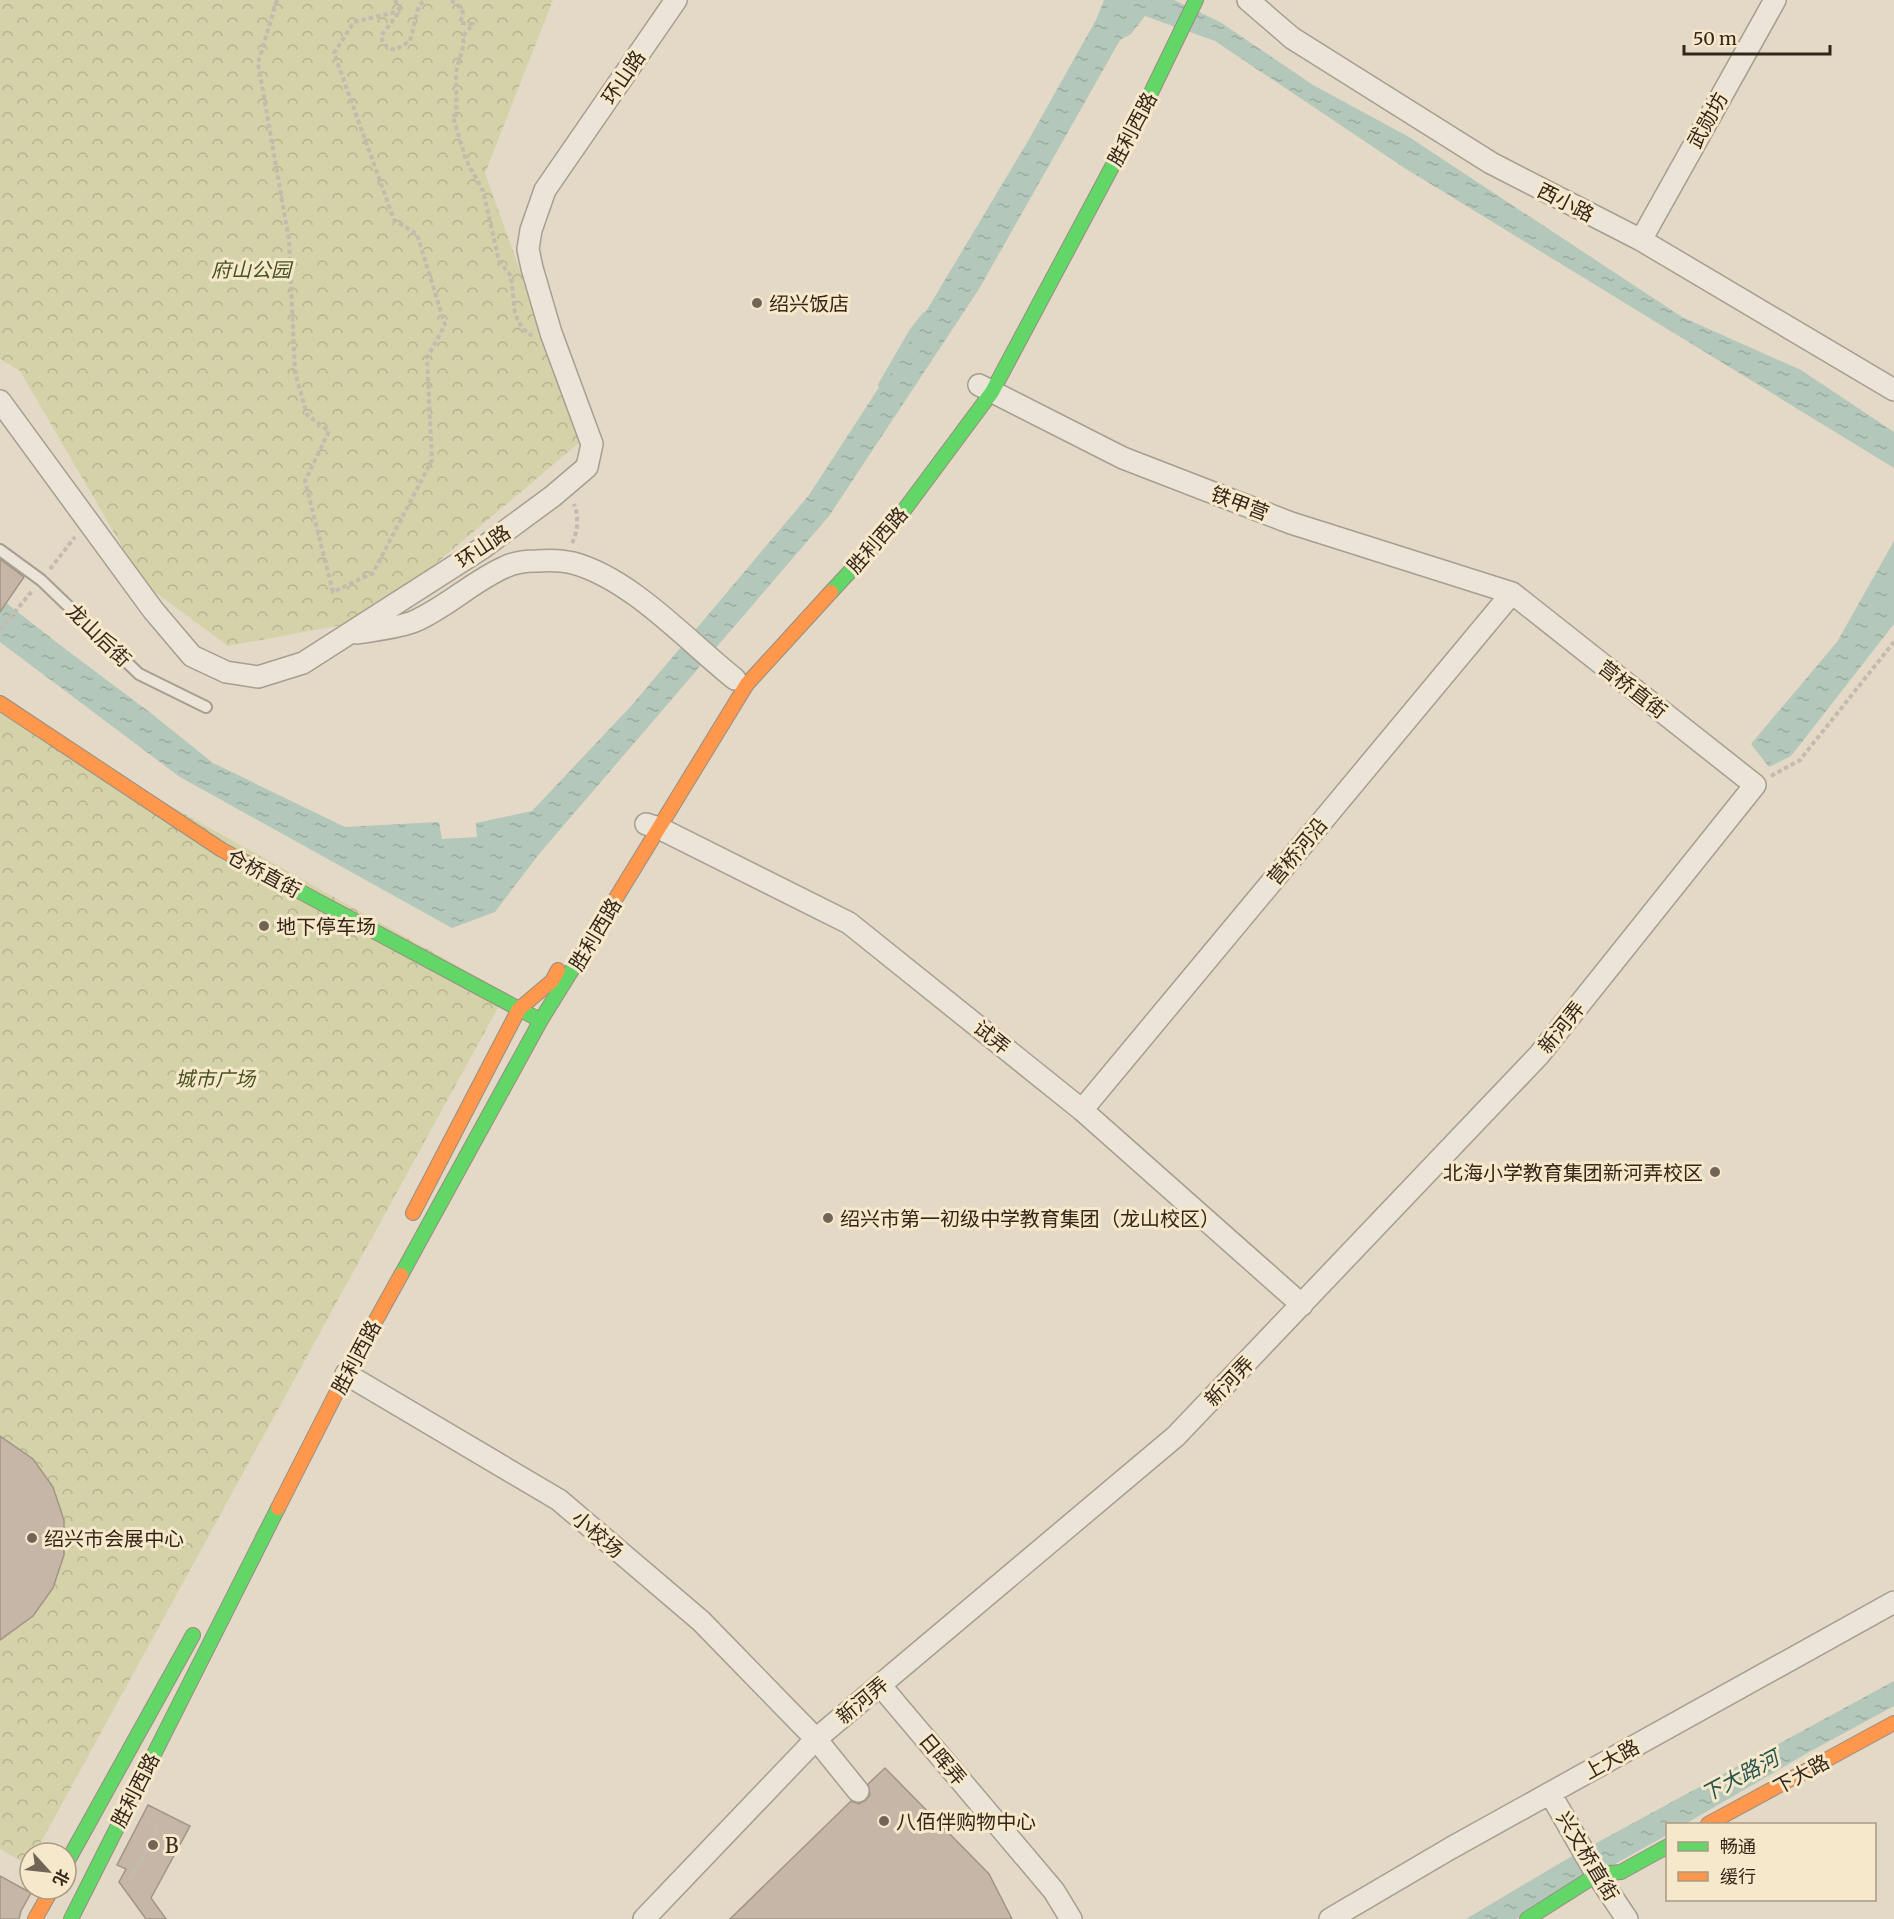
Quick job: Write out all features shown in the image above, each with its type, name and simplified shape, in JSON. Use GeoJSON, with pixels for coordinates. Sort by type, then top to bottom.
{"type":"FeatureCollection","features":[{"type":"Feature","properties":{"kind":"main road","name":"胜利西路"},"geometry":{"type":"LineString","coordinates":[[405,1229],[519,1009],[552,981],[747,684],[892,525],[982,386],[1145,105],[1196,0]]}},
{"type":"Feature","properties":{"kind":"main road","name":"胜利西路"},"geometry":{"type":"LineString","coordinates":[[70,1919],[346,1374],[541,1020],[735,679],[776,632]]}},
{"type":"Feature","properties":{"kind":"main road","name":"仓桥直街"},"geometry":{"type":"LineString","coordinates":[[0,703],[222,850],[541,1020]]}},
{"type":"Feature","properties":{"kind":"main road","name":"胜利西路"},"geometry":{"type":"LineString","coordinates":[[78,1842],[203,1618]]}},
{"type":"Feature","properties":{"kind":"main road","name":"下大路"},"geometry":{"type":"LineString","coordinates":[[1709,1823],[1894,1723]]}},
{"type":"Feature","properties":{"kind":"main road"},"geometry":{"type":"LineString","coordinates":[[1527,1919],[1596,1872],[1621,1872],[1666,1847]]}},
{"type":"Feature","properties":{"kind":"main road"},"geometry":{"type":"LineString","coordinates":[[35,1919],[45,1901]]}},
{"type":"Feature","properties":{"kind":"street","name":"环山路"},"geometry":{"type":"LineString","coordinates":[[0,401],[153,610],[192,656],[226,672],[258,677],[303,663],[481,549],[553,496],[587,467],[592,444],[551,333],[532,268],[528,249],[531,230],[545,190],[676,0]]}},
{"type":"Feature","properties":{"kind":"street","name":"西小路"},"geometry":{"type":"LineString","coordinates":[[1248,0],[1292,38],[1491,163],[1641,240],[1894,390]]}},
{"type":"Feature","properties":{"kind":"street","name":"武勋坊"},"geometry":{"type":"LineString","coordinates":[[1641,240],[1775,0]]}},
{"type":"Feature","properties":{"kind":"street","name":"铁甲营"},"geometry":{"type":"LineString","coordinates":[[982,386],[1123,458],[1291,523],[1512,593]]}},
{"type":"Feature","properties":{"kind":"street"},"geometry":{"type":"LineString","coordinates":[[345,635],[414,622],[505,567],[525,561],[550,560],[573,563],[632,592],[735,679]]}},
{"type":"Feature","properties":{"kind":"street","name":"营桥直街"},"geometry":{"type":"LineString","coordinates":[[1512,593],[1755,785]]}},
{"type":"Feature","properties":{"kind":"street","name":"营桥河沿"},"geometry":{"type":"LineString","coordinates":[[1082,1110],[1512,593]]}},
{"type":"Feature","properties":{"kind":"street","name":"新河弄"},"geometry":{"type":"LineString","coordinates":[[644,1919],[816,1739],[1176,1436],[1539,1055],[1755,785]]}},
{"type":"Feature","properties":{"kind":"street","name":"试弄"},"geometry":{"type":"LineString","coordinates":[[653,826],[849,923],[1082,1110],[1302,1305]]}},
{"type":"Feature","properties":{"kind":"street","name":"小校场"},"geometry":{"type":"LineString","coordinates":[[346,1374],[559,1500],[701,1621],[816,1739],[858,1791]]}},
{"type":"Feature","properties":{"kind":"street","name":"上大路"},"geometry":{"type":"LineString","coordinates":[[1330,1919],[1451,1848],[1894,1602]]}},
{"type":"Feature","properties":{"kind":"street","name":"日晖弄"},"geometry":{"type":"LineString","coordinates":[[880,1685],[1054,1891],[1071,1919]]}},
{"type":"Feature","properties":{"kind":"street","name":"兴文桥直街"},"geometry":{"type":"LineString","coordinates":[[1550,1793],[1596,1872],[1627,1919]]}},
{"type":"Feature","properties":{"kind":"lane","name":"龙山后街"},"geometry":{"type":"LineString","coordinates":[[0,550],[41,580],[139,674],[206,707]]}},
{"type":"Feature","properties":{"kind":"path"},"geometry":{"type":"LineString","coordinates":[[277,0],[258,63],[289,240],[295,372],[307,415],[329,431],[305,481],[333,592],[373,573],[432,460],[427,358],[445,325],[417,234],[394,220],[334,53],[354,22],[400,11]]}},
{"type":"Feature","properties":{"kind":"path"},"geometry":{"type":"LineString","coordinates":[[395,0],[400,11]]}},
{"type":"Feature","properties":{"kind":"path"},"geometry":{"type":"LineString","coordinates":[[400,11],[381,36],[383,44],[395,50],[410,41],[419,5],[426,0]]}},
{"type":"Feature","properties":{"kind":"path"},"geometry":{"type":"LineString","coordinates":[[0,630],[87,520]]}},
{"type":"Feature","properties":{"kind":"path"},"geometry":{"type":"LineString","coordinates":[[1755,785],[1800,760],[1894,642]]}},
{"type":"Feature","properties":{"kind":"path"},"geometry":{"type":"LineString","coordinates":[[130,1880],[158,1828],[142,1819]]}},
{"type":"Feature","properties":{"kind":"green space","name":"府山公园"},"geometry":{"type":"Polygon","coordinates":[[[0,0],[553,0],[485,173],[581,441],[369,620],[228,646],[144,584],[20,371],[0,359],[0,0]]]}},
{"type":"Feature","properties":{"kind":"green space","name":"城市广场"},"geometry":{"type":"Polygon","coordinates":[[[0,711],[506,993],[42,1841],[18,1841],[18,1859],[0,1849],[0,711]]]}},
{"type":"Feature","properties":{"kind":"water"},"geometry":{"type":"Polygon","coordinates":[[[1104,0],[1174,0],[1220,22],[1313,85],[1409,137],[1682,317],[1801,370],[1894,432],[1894,468],[1403,167],[1215,41],[1145,16],[1131,34],[1120,40],[979,289],[829,516],[539,854],[495,912],[452,928],[180,777],[0,642],[0,598],[213,763],[345,827],[439,822],[442,839],[477,837],[476,823],[532,811],[632,705],[809,495],[900,355],[1028,141],[1096,20],[1104,0]]]}},
{"type":"Feature","properties":{"kind":"water"},"geometry":{"type":"Polygon","coordinates":[[[1894,541],[1894,624],[1791,756],[1769,767],[1751,744],[1837,642],[1894,541]]]}},
{"type":"Feature","properties":{"kind":"water","name":"下大路河"},"geometry":{"type":"Polygon","coordinates":[[[1894,1681],[1894,1706],[1687,1823],[1666,1823],[1666,1836],[1516,1919],[1466,1919],[1567,1859],[1894,1681]]]}},
{"type":"Feature","properties":{"kind":"building"},"geometry":{"type":"Polygon","coordinates":[[[0,559],[24,577],[0,612],[0,559]]]}},
{"type":"Feature","properties":{"kind":"building","name":"绍兴市会展中心"},"geometry":{"type":"Polygon","coordinates":[[[0,1436],[33,1459],[53,1487],[64,1520],[64,1555],[53,1588],[33,1616],[0,1640],[0,1436]]]}},
{"type":"Feature","properties":{"kind":"building","name":"八佰伴购物中心"},"geometry":{"type":"Polygon","coordinates":[[[885,1768],[989,1874],[1012,1919],[730,1919],[851,1801],[859,1804],[866,1800],[870,1795],[868,1784],[885,1768]]]}},
{"type":"Feature","properties":{"kind":"building","name":"B"},"geometry":{"type":"Polygon","coordinates":[[[148,1805],[190,1826],[151,1898],[166,1919],[146,1919],[119,1882],[126,1869],[117,1865],[148,1805]]]}},
{"type":"Feature","properties":{"kind":"building"},"geometry":{"type":"Polygon","coordinates":[[[0,1876],[18,1886],[18,1901],[27,1901],[19,1919],[0,1919],[0,1876]]]}},
{"type":"Feature","properties":{"kind":"waterway"},"geometry":{"type":"LineString","coordinates":[[881,385],[913,330],[925,315]]}},
{"type":"Feature","properties":{"kind":"traffic: fast"},"geometry":{"type":"LineString","coordinates":[[831,592],[893,525],[992,392],[1145,105],[1196,0]]}},
{"type":"Feature","properties":{"kind":"traffic: fast"},"geometry":{"type":"LineString","coordinates":[[271,876],[536,1018]]}},
{"type":"Feature","properties":{"kind":"traffic: fast"},"geometry":{"type":"LineString","coordinates":[[401,1275],[541,1020],[583,952]]}},
{"type":"Feature","properties":{"kind":"traffic: fast"},"geometry":{"type":"LineString","coordinates":[[71,1919],[278,1508]]}},
{"type":"Feature","properties":{"kind":"traffic: fast"},"geometry":{"type":"LineString","coordinates":[[78,1842],[193,1635]]}},
{"type":"Feature","properties":{"kind":"traffic: fast"},"geometry":{"type":"LineString","coordinates":[[1527,1919],[1598,1874],[1621,1872],[1666,1847]]}},
{"type":"Feature","properties":{"kind":"traffic: slow"},"geometry":{"type":"LineString","coordinates":[[583,952],[747,684],[831,592]]}},
{"type":"Feature","properties":{"kind":"traffic: slow"},"geometry":{"type":"LineString","coordinates":[[0,703],[222,850],[271,876]]}},
{"type":"Feature","properties":{"kind":"traffic: slow"},"geometry":{"type":"LineString","coordinates":[[413,1213],[519,1009],[552,981],[558,970]]}},
{"type":"Feature","properties":{"kind":"traffic: slow"},"geometry":{"type":"LineString","coordinates":[[278,1508],[346,1374],[401,1275]]}},
{"type":"Feature","properties":{"kind":"traffic: slow"},"geometry":{"type":"LineString","coordinates":[[1710,1823],[1894,1723]]}},
{"type":"Feature","properties":{"kind":"traffic: slow"},"geometry":{"type":"LineString","coordinates":[[35,1919],[45,1901]]}},
{"type":"Feature","properties":{"kind":"place","name":"绍兴饭店"},"geometry":{"type":"Point","coordinates":[757,303]}},
{"type":"Feature","properties":{"kind":"place","name":"地下停车场"},"geometry":{"type":"Point","coordinates":[264,926]}},
{"type":"Feature","properties":{"kind":"place","name":"北海小学教育集团新河弄校区"},"geometry":{"type":"Point","coordinates":[1715,1172]}},
{"type":"Feature","properties":{"kind":"place","name":"绍兴市第一初级中学教育集团（龙山校区）"},"geometry":{"type":"Point","coordinates":[828,1218]}},
{"type":"Feature","properties":{"kind":"place","name":"绍兴市会展中心"},"geometry":{"type":"Point","coordinates":[32,1538]}},
{"type":"Feature","properties":{"kind":"place","name":"八佰伴购物中心"},"geometry":{"type":"Point","coordinates":[884,1821]}},
{"type":"Feature","properties":{"kind":"place","name":"B"},"geometry":{"type":"Point","coordinates":[153,1845]}}]}
